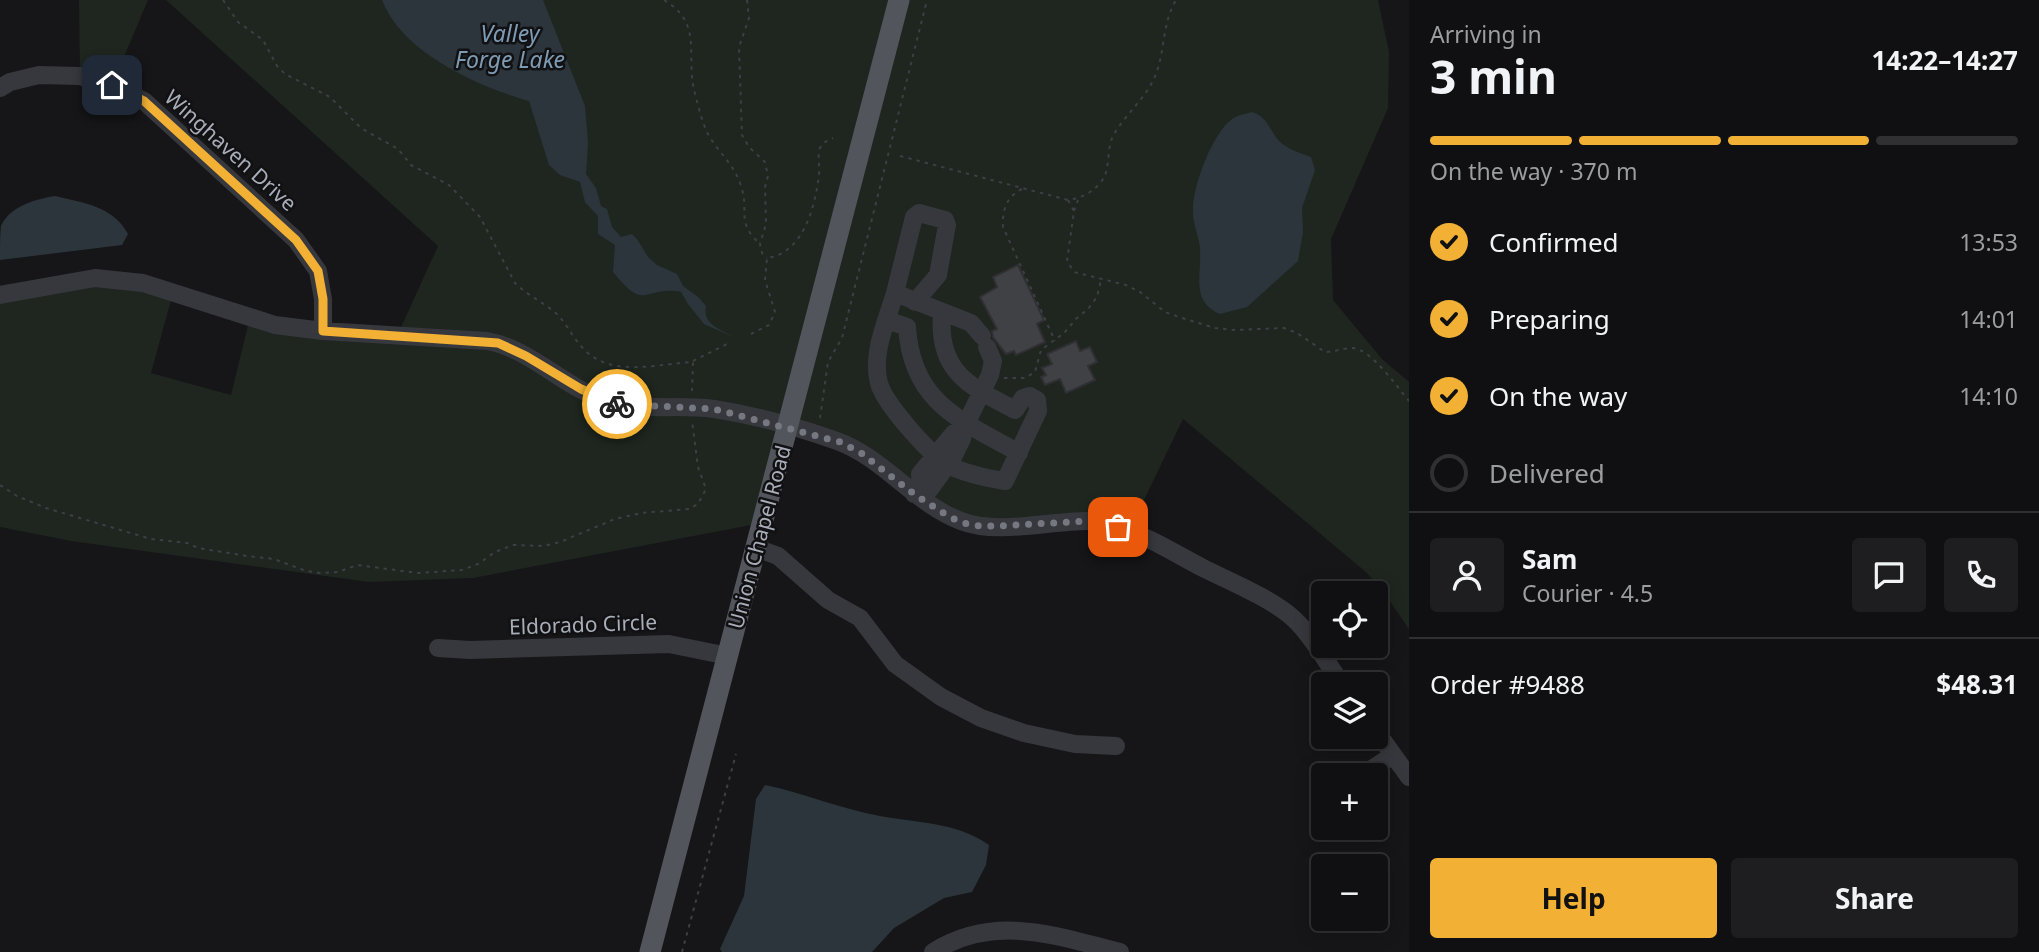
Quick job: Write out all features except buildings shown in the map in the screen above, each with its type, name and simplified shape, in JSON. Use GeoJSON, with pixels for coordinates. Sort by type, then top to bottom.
{"type":"FeatureCollection","features":[{"type":"Feature","properties":{"kind":"main road","name":"Union Chapel Road"},"geometry":{"type":"LineString","coordinates":[[650,952],[899,0]]}},
{"type":"Feature","properties":{"kind":"street","name":"Winghaven Drive"},"geometry":{"type":"LineString","coordinates":[[0,88],[10,82],[39,75],[80,76],[112,85],[144,101],[296,240],[318,271],[323,299],[323,331]]}},
{"type":"Feature","properties":{"kind":"street"},"geometry":{"type":"LineString","coordinates":[[915,302],[938,275],[947,225],[945,220],[919,213],[914,217],[877,361],[879,384],[897,414],[942,461],[981,477],[1005,481],[1038,411],[1037,400],[1030,396],[1023,398],[1015,410],[963,382],[949,360],[941,333],[943,313]]}},
{"type":"Feature","properties":{"kind":"street"},"geometry":{"type":"LineString","coordinates":[[0,295],[95,278],[143,283],[275,325],[323,331],[498,343],[526,356],[581,389],[618,405],[714,409],[816,435],[861,453],[918,490],[948,516],[980,526],[1087,521],[1118,527],[1139,535],[1251,592],[1288,614],[1300,625],[1333,672]]}},
{"type":"Feature","properties":{"kind":"street"},"geometry":{"type":"LineString","coordinates":[[895,293],[971,323],[984,341],[993,361],[982,393],[965,426],[954,433],[930,489],[918,490]]}},
{"type":"Feature","properties":{"kind":"street"},"geometry":{"type":"LineString","coordinates":[[887,320],[907,327],[908,346],[920,381],[944,410],[965,426],[1019,453]]}},
{"type":"Feature","properties":{"kind":"street"},"geometry":{"type":"LineString","coordinates":[[756,548],[778,556],[828,600],[860,618],[895,664],[941,697],[981,718],[1024,733],[1075,744],[1116,746]]}},
{"type":"Feature","properties":{"kind":"street","name":"Eldorado Circle"},"geometry":{"type":"LineString","coordinates":[[438,648],[470,650],[669,644],[728,656]]}},
{"type":"Feature","properties":{"kind":"street"},"geometry":{"type":"LineString","coordinates":[[1388,748],[1409,777]]}},
{"type":"Feature","properties":{"kind":"street"},"geometry":{"type":"LineString","coordinates":[[1381,763],[1393,755]]}},
{"type":"Feature","properties":{"kind":"street"},"geometry":{"type":"LineString","coordinates":[[933,952],[958,940],[982,933],[1023,930],[1120,952]]}},
{"type":"Feature","properties":{"kind":"path"},"geometry":{"type":"LineString","coordinates":[[223,0],[238,22],[263,40],[277,66],[285,74],[330,97],[361,128],[398,149],[411,165],[449,185],[481,217],[515,283],[553,310],[593,358],[603,364],[624,368],[692,362],[731,342]]}},
{"type":"Feature","properties":{"kind":"path"},"geometry":{"type":"LineString","coordinates":[[664,0],[676,7],[688,23],[692,41],[691,76],[700,113],[710,137],[735,170],[744,196],[743,220],[767,258]]}},
{"type":"Feature","properties":{"kind":"path"},"geometry":{"type":"LineString","coordinates":[[747,0],[749,18],[739,47],[742,135],[749,147],[765,162],[767,169],[766,224],[760,244]]}},
{"type":"Feature","properties":{"kind":"path"},"geometry":{"type":"LineString","coordinates":[[816,435],[822,412],[828,362],[842,338],[927,0]]}},
{"type":"Feature","properties":{"kind":"path"},"geometry":{"type":"LineString","coordinates":[[900,156],[1068,200],[1079,199],[1098,186],[1104,178],[1114,134],[1152,84],[1160,61],[1166,23],[1176,0]]}},
{"type":"Feature","properties":{"kind":"path"},"geometry":{"type":"LineString","coordinates":[[767,258],[778,256],[785,251],[804,230],[820,175],[820,147],[833,138]]}},
{"type":"Feature","properties":{"kind":"path"},"geometry":{"type":"LineString","coordinates":[[1023,188],[1015,192],[1003,209],[1003,227],[1055,341]]}},
{"type":"Feature","properties":{"kind":"path"},"geometry":{"type":"LineString","coordinates":[[1079,199],[1074,211],[1067,261],[1074,272],[1126,285],[1140,292],[1165,312],[1215,328],[1284,328],[1297,333],[1325,352],[1354,348],[1361,350],[1376,362],[1409,401]]}},
{"type":"Feature","properties":{"kind":"path"},"geometry":{"type":"LineString","coordinates":[[1068,200],[1074,211]]}},
{"type":"Feature","properties":{"kind":"path"},"geometry":{"type":"LineString","coordinates":[[751,334],[769,325],[775,312],[765,280],[767,258]]}},
{"type":"Feature","properties":{"kind":"path"},"geometry":{"type":"LineString","coordinates":[[1001,379],[1030,376],[1035,372],[1041,350],[1055,341],[1093,303],[1101,279]]}},
{"type":"Feature","properties":{"kind":"path"},"geometry":{"type":"LineString","coordinates":[[0,485],[46,508],[151,539],[187,542],[198,548],[274,559],[321,573],[338,572],[357,565],[418,573],[446,572],[478,564],[495,552],[513,545],[544,546],[561,542],[615,519],[641,513],[689,509],[698,504],[706,489],[698,467],[691,407],[692,362]]}},
{"type":"Feature","properties":{"kind":"path"},"geometry":{"type":"LineString","coordinates":[[682,952],[736,754]]}},
{"type":"Feature","properties":{"kind":"shaded area"},"geometry":{"type":"Polygon","coordinates":[[[79,0],[148,0],[112,85],[80,76],[79,0]]]}},
{"type":"Feature","properties":{"kind":"shaded area"},"geometry":{"type":"Polygon","coordinates":[[[166,0],[1378,0],[1389,52],[1388,108],[1331,239],[1333,300],[1382,359],[1409,382],[1409,629],[1388,598],[1388,581],[1374,581],[1183,419],[1129,531],[1118,527],[980,526],[874,462],[788,427],[762,523],[473,578],[369,582],[71,541],[0,527],[0,295],[95,278],[173,293],[151,373],[231,395],[250,317],[397,336],[438,246],[166,0]]]}},
{"type":"Feature","properties":{"kind":"water","name":"Valley Forge Lake"},"geometry":{"type":"Polygon","coordinates":[[[382,0],[543,0],[585,106],[588,143],[586,174],[596,188],[601,206],[607,209],[612,227],[621,237],[632,234],[657,265],[677,274],[683,286],[706,306],[710,322],[736,338],[704,324],[681,292],[639,295],[624,285],[613,272],[615,245],[598,234],[598,216],[585,202],[580,182],[560,175],[549,165],[529,101],[466,77],[424,52],[392,19],[382,0]]]}},
{"type":"Feature","properties":{"kind":"water"},"geometry":{"type":"Polygon","coordinates":[[[1252,112],[1265,120],[1282,144],[1311,157],[1315,170],[1302,208],[1303,232],[1298,261],[1247,307],[1220,314],[1204,302],[1201,295],[1200,248],[1193,217],[1194,201],[1200,176],[1217,136],[1232,119],[1252,112]]]}},
{"type":"Feature","properties":{"kind":"water"},"geometry":{"type":"Polygon","coordinates":[[[55,196],[97,207],[114,217],[128,234],[122,245],[0,260],[1,226],[5,219],[24,205],[55,196]]]}},
{"type":"Feature","properties":{"kind":"water"},"geometry":{"type":"Polygon","coordinates":[[[765,785],[865,813],[936,824],[964,832],[989,845],[986,865],[972,892],[944,898],[894,928],[872,952],[722,952],[720,949],[744,896],[756,799],[765,785]]]}},
{"type":"Feature","properties":{"kind":"way so far"},"geometry":{"type":"LineString","coordinates":[[617,404],[714,409],[840,442],[874,462],[914,494],[963,523],[999,526],[1087,521],[1118,527]]}},
{"type":"Feature","properties":{"kind":"route"},"geometry":{"type":"LineString","coordinates":[[112,85],[144,101],[296,240],[318,271],[323,299],[323,331],[498,343],[508,346],[581,389],[617,404]]}}]}
